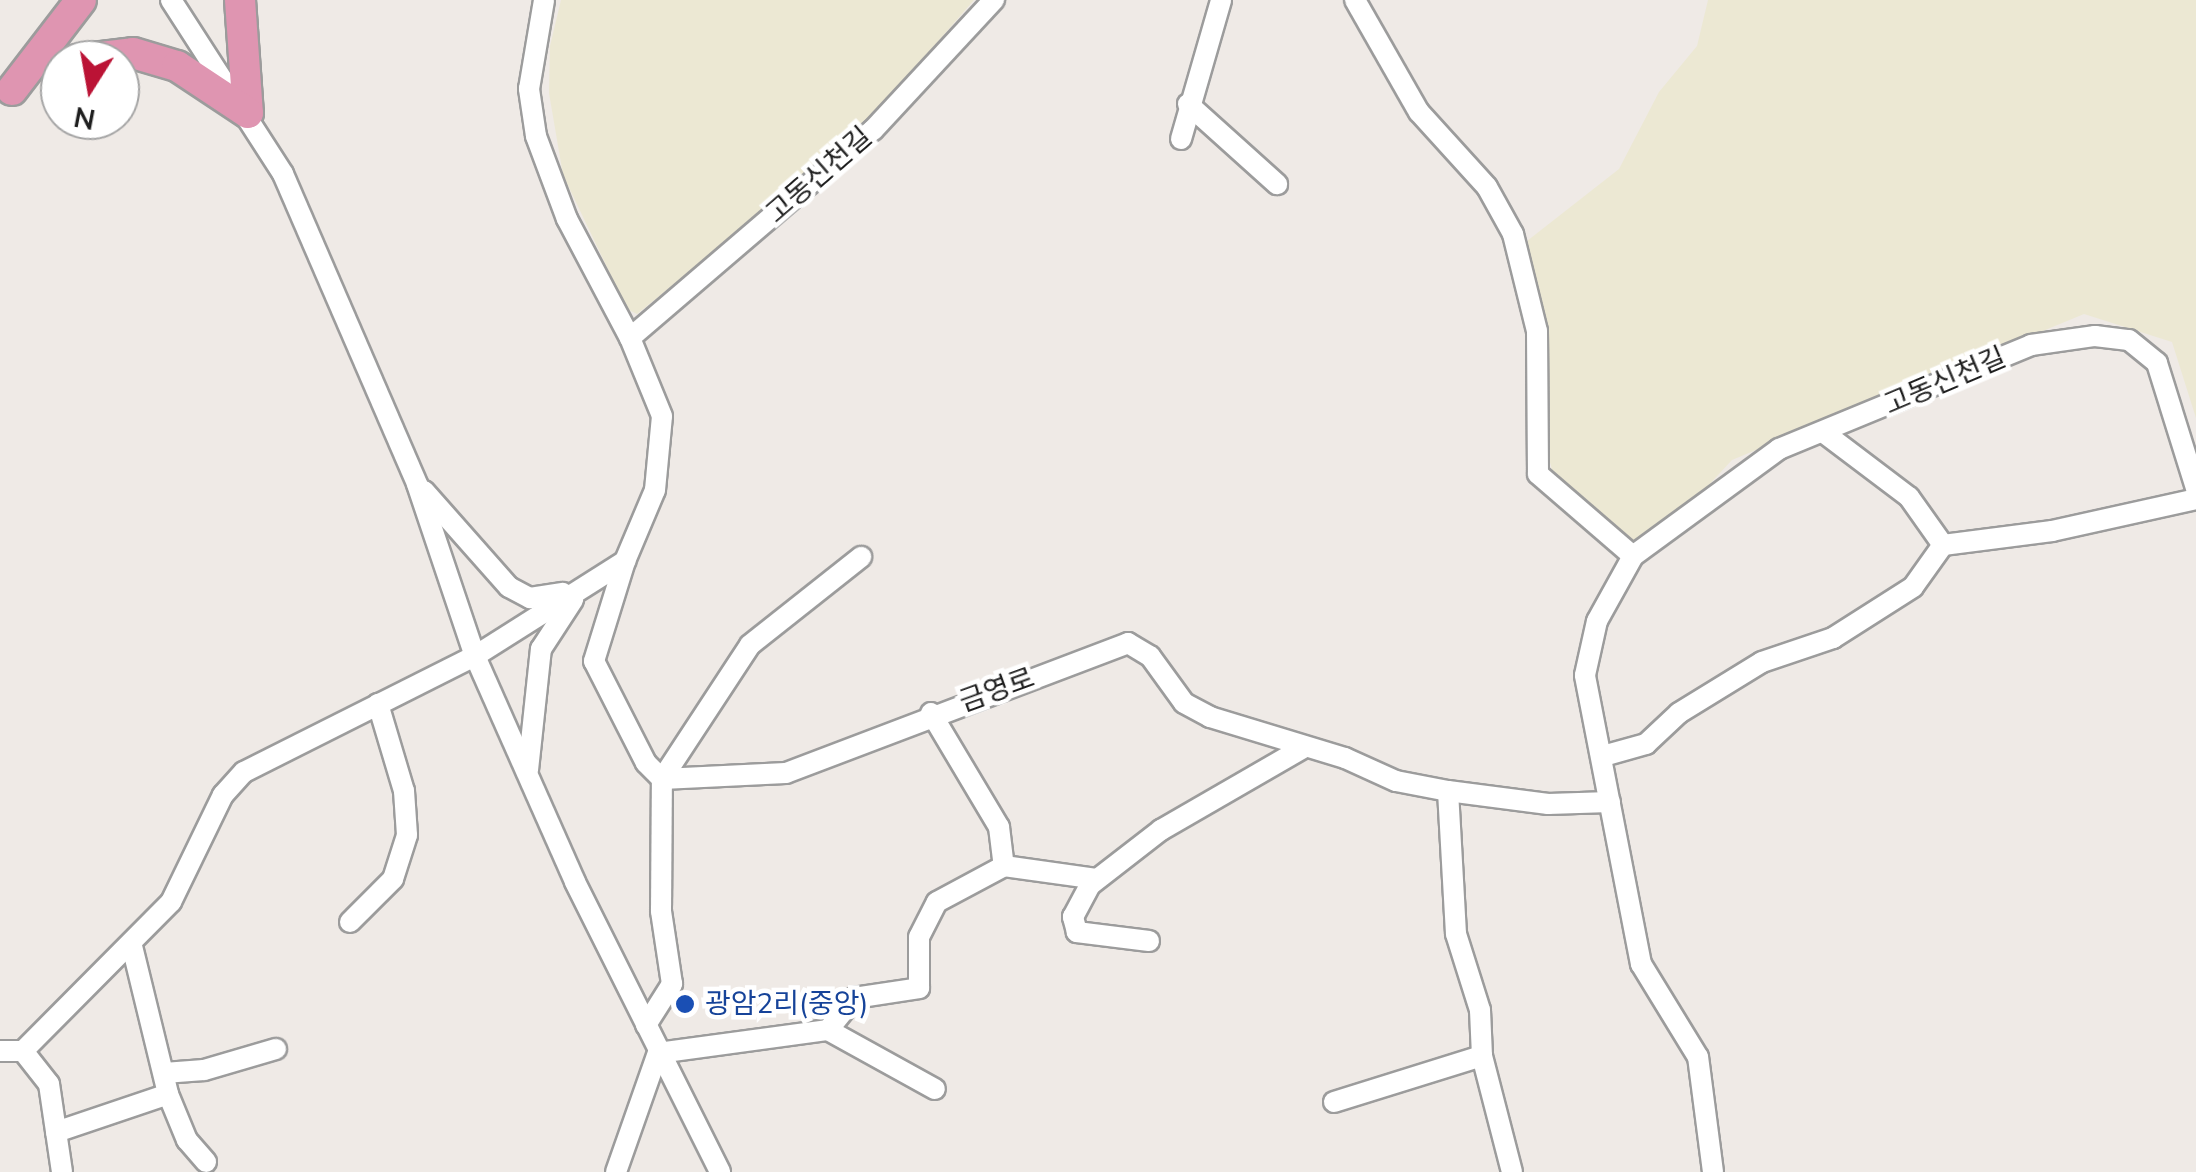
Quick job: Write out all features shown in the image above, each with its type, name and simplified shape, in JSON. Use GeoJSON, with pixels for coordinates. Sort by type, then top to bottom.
{"type":"FeatureCollection","features":[{"type":"Feature","properties":{"kind":"highway"},"geometry":{"type":"LineString","coordinates":[[6,95],[81,0]]}},
{"type":"Feature","properties":{"kind":"highway"},"geometry":{"type":"LineString","coordinates":[[240,0],[248,113]]}},
{"type":"Feature","properties":{"kind":"highway"},"geometry":{"type":"LineString","coordinates":[[140,55],[177,66],[248,113]]}},
{"type":"Feature","properties":{"kind":"highway"},"geometry":{"type":"LineString","coordinates":[[6,95],[40,77]]}},
{"type":"Feature","properties":{"kind":"street"},"geometry":{"type":"LineString","coordinates":[[171,0],[248,113],[283,174],[417,484],[474,656],[658,1053],[720,1172]]}},
{"type":"Feature","properties":{"kind":"street"},"geometry":{"type":"LineString","coordinates":[[544,0],[530,89],[536,136],[567,219],[630,338],[662,416],[663,456],[594,661],[662,780],[661,912],[672,984],[646,1025]]}},
{"type":"Feature","properties":{"kind":"street","name":"고동신천길"},"geometry":{"type":"LineString","coordinates":[[630,338],[873,130],[994,0]]}},
{"type":"Feature","properties":{"kind":"street"},"geometry":{"type":"LineString","coordinates":[[1181,139],[1221,0]]}},
{"type":"Feature","properties":{"kind":"street"},"geometry":{"type":"LineString","coordinates":[[1356,0],[1420,112],[1487,187],[1513,234],[1537,331],[1538,474],[1634,556]]}},
{"type":"Feature","properties":{"kind":"street"},"geometry":{"type":"LineString","coordinates":[[1188,104],[1277,184]]}},
{"type":"Feature","properties":{"kind":"street","name":"고동신천길"},"geometry":{"type":"LineString","coordinates":[[1712,1172],[1698,1057],[1641,964],[1604,756],[1585,675],[1596,621],[1634,556],[1763,458],[2031,345],[2112,336],[2144,348],[2156,362],[2196,488]]}},
{"type":"Feature","properties":{"kind":"street"},"geometry":{"type":"LineString","coordinates":[[1823,432],[1909,498],[1943,545]]}},
{"type":"Feature","properties":{"kind":"street"},"geometry":{"type":"LineString","coordinates":[[417,484],[509,587],[546,598],[584,586]]}},
{"type":"Feature","properties":{"kind":"street"},"geometry":{"type":"LineString","coordinates":[[1604,756],[1646,744],[1679,713],[1762,662],[1834,638],[1913,587],[1943,545],[2052,531],[2196,499]]}},
{"type":"Feature","properties":{"kind":"street"},"geometry":{"type":"LineString","coordinates":[[662,780],[750,645],[860,557]]}},
{"type":"Feature","properties":{"kind":"street"},"geometry":{"type":"LineString","coordinates":[[0,1051],[22,1051],[132,946],[171,902],[232,784],[290,744],[474,656],[625,561]]}},
{"type":"Feature","properties":{"kind":"street"},"geometry":{"type":"LineString","coordinates":[[528,773],[541,649],[584,586]]}},
{"type":"Feature","properties":{"kind":"street","name":"금영로"},"geometry":{"type":"LineString","coordinates":[[662,780],[786,773],[931,713],[1128,642],[1150,656],[1184,702],[1303,748]]}},
{"type":"Feature","properties":{"kind":"street"},"geometry":{"type":"LineString","coordinates":[[350,922],[393,879],[407,835],[404,791],[378,704]]}},
{"type":"Feature","properties":{"kind":"street"},"geometry":{"type":"LineString","coordinates":[[931,713],[999,827],[1004,866]]}},
{"type":"Feature","properties":{"kind":"street"},"geometry":{"type":"LineString","coordinates":[[1149,941],[1092,936],[1073,927],[1096,879],[1160,830],[1303,748],[1396,781],[1448,791],[1566,805],[1610,802]]}},
{"type":"Feature","properties":{"kind":"street"},"geometry":{"type":"LineString","coordinates":[[1448,791],[1456,934],[1480,1010],[1482,1056],[1512,1172]]}},
{"type":"Feature","properties":{"kind":"street"},"geometry":{"type":"LineString","coordinates":[[828,1030],[854,998],[919,988],[919,937],[926,914],[1004,866],[1096,879]]}},
{"type":"Feature","properties":{"kind":"street"},"geometry":{"type":"LineString","coordinates":[[132,946],[166,1084],[187,1140],[206,1162]]}},
{"type":"Feature","properties":{"kind":"street"},"geometry":{"type":"LineString","coordinates":[[658,1053],[828,1030],[935,1089]]}},
{"type":"Feature","properties":{"kind":"street"},"geometry":{"type":"LineString","coordinates":[[56,1132],[166,1084],[276,1050]]}},
{"type":"Feature","properties":{"kind":"street"},"geometry":{"type":"LineString","coordinates":[[22,1051],[49,1084],[62,1172]]}},
{"type":"Feature","properties":{"kind":"street"},"geometry":{"type":"LineString","coordinates":[[616,1172],[658,1053]]}},
{"type":"Feature","properties":{"kind":"street"},"geometry":{"type":"LineString","coordinates":[[1334,1102],[1482,1056]]}},
{"type":"Feature","properties":{"kind":"shaded area"},"geometry":{"type":"Polygon","coordinates":[[[561,0],[974,0],[888,99],[808,176],[637,314],[627,309],[563,175],[549,93],[550,46],[561,0]]]}},
{"type":"Feature","properties":{"kind":"shaded area"},"geometry":{"type":"Polygon","coordinates":[[[1708,0],[2196,0],[2196,418],[2172,342],[2084,314],[1732,460],[1680,516],[1633,544],[1555,481],[1545,444],[1549,332],[1527,241],[1619,169],[1659,92],[1697,46],[1708,0]]]}},
{"type":"Feature","properties":{"kind":"place","name":"광암2리(중앙)"},"geometry":{"type":"Point","coordinates":[685,1004]}}]}
